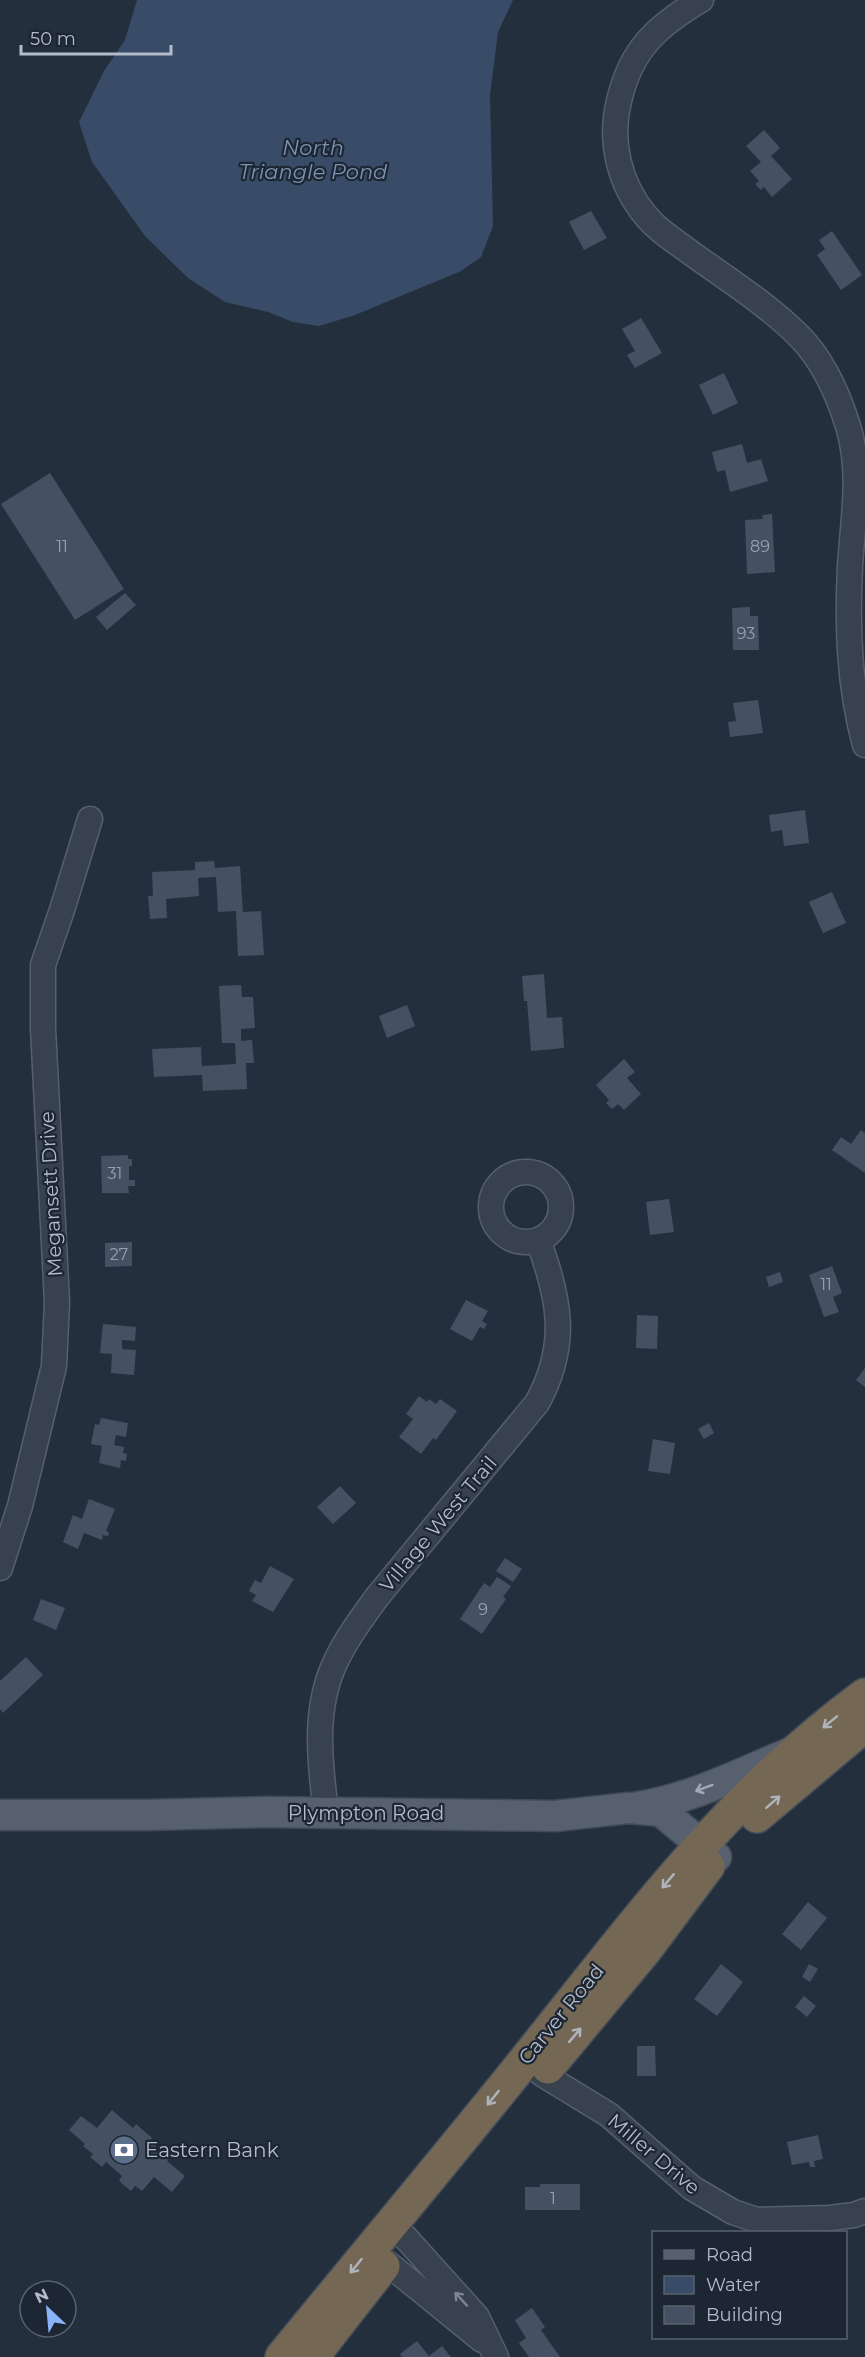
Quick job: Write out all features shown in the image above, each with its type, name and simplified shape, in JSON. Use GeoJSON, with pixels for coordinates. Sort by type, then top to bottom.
{"type":"FeatureCollection","features":[{"type":"Feature","properties":{"kind":"highway","name":"Carver Road"},"geometry":{"type":"LineString","coordinates":[[282,2357],[534,2067],[633,1965],[708,1851],[758,1786],[797,1750],[865,1695]]}},
{"type":"Feature","properties":{"kind":"highway","name":"Carver Road"},"geometry":{"type":"LineString","coordinates":[[708,1851],[748,1824],[865,1725]]}},
{"type":"Feature","properties":{"kind":"highway","name":"Carver Road"},"geometry":{"type":"LineString","coordinates":[[312,2357],[396,2250],[439,2200],[534,2067]]}},
{"type":"Feature","properties":{"kind":"main road"},"geometry":{"type":"LineString","coordinates":[[629,1808],[660,1803],[706,1788],[797,1750]]}},
{"type":"Feature","properties":{"kind":"main road","name":"Plympton Road"},"geometry":{"type":"LineString","coordinates":[[0,1815],[326,1813],[555,1816],[629,1808],[661,1811],[708,1851]]}},
{"type":"Feature","properties":{"kind":"street"},"geometry":{"type":"LineString","coordinates":[[701,0],[655,32],[632,62],[616,115],[615,150],[625,181],[646,216],[660,230],[744,291],[798,335],[811,349],[833,387],[848,425],[856,462],[849,652],[855,703],[865,745]]}},
{"type":"Feature","properties":{"kind":"street","name":"Megansett Drive"},"geometry":{"type":"LineString","coordinates":[[0,1568],[20,1506],[54,1366],[57,1302],[43,1028],[43,965],[90,819]]}},
{"type":"Feature","properties":{"kind":"street","name":"Village West Trail"},"geometry":{"type":"LineString","coordinates":[[326,1813],[319,1760],[320,1730],[324,1696],[335,1662],[377,1597],[482,1472],[537,1403],[548,1384],[557,1346],[557,1308],[553,1282],[538,1240]]}},
{"type":"Feature","properties":{"kind":"street","name":"Miller Drive"},"geometry":{"type":"LineString","coordinates":[[534,2067],[609,2115],[692,2188],[733,2212],[757,2220],[830,2218],[865,2211]]}},
{"type":"Feature","properties":{"kind":"street"},"geometry":{"type":"LineString","coordinates":[[396,2250],[494,2352]]}},
{"type":"Feature","properties":{"kind":"water","name":"North Triangle Pond"},"geometry":{"type":"Polygon","coordinates":[[[137,0],[513,0],[498,32],[490,95],[493,226],[481,257],[461,271],[355,315],[319,326],[293,322],[268,312],[225,302],[188,278],[145,236],[92,162],[79,122],[104,71],[125,40],[137,0]]]}},
{"type":"Feature","properties":{"kind":"building"},"geometry":{"type":"Polygon","coordinates":[[[764,130],[780,148],[771,156],[792,179],[772,197],[764,187],[761,190],[755,184],[759,181],[750,171],[761,162],[746,146],[764,130]]]}},
{"type":"Feature","properties":{"kind":"building"},"geometry":{"type":"Polygon","coordinates":[[[591,211],[607,238],[584,250],[569,222],[591,211]]]}},
{"type":"Feature","properties":{"kind":"building"},"geometry":{"type":"Polygon","coordinates":[[[832,231],[862,275],[841,290],[817,255],[825,249],[819,240],[832,231]]]}},
{"type":"Feature","properties":{"kind":"building"},"geometry":{"type":"Polygon","coordinates":[[[641,318],[662,353],[635,368],[627,355],[635,351],[622,329],[641,318]]]}},
{"type":"Feature","properties":{"kind":"building"},"geometry":{"type":"Polygon","coordinates":[[[724,373],[738,403],[713,415],[699,385],[724,373]]]}},
{"type":"Feature","properties":{"kind":"building"},"geometry":{"type":"Polygon","coordinates":[[[742,444],[747,463],[761,459],[768,481],[730,492],[725,470],[717,472],[712,452],[742,444]]]}},
{"type":"Feature","properties":{"kind":"building"},"geometry":{"type":"Polygon","coordinates":[[[50,473],[124,589],[75,620],[1,504],[50,473]]]}},
{"type":"Feature","properties":{"kind":"building"},"geometry":{"type":"Polygon","coordinates":[[[772,514],[775,572],[747,574],[745,520],[763,519],[762,515],[772,514]]]}},
{"type":"Feature","properties":{"kind":"building"},"geometry":{"type":"Polygon","coordinates":[[[125,593],[136,605],[107,630],[96,617],[125,593]]]}},
{"type":"Feature","properties":{"kind":"building"},"geometry":{"type":"Polygon","coordinates":[[[750,607],[750,616],[758,616],[759,650],[733,650],[732,608],[750,607]]]}},
{"type":"Feature","properties":{"kind":"building"},"geometry":{"type":"Polygon","coordinates":[[[758,700],[763,733],[730,737],[728,722],[736,721],[733,703],[758,700]]]}},
{"type":"Feature","properties":{"kind":"building"},"geometry":{"type":"Polygon","coordinates":[[[805,810],[809,843],[784,846],[782,830],[771,832],[769,815],[805,810]]]}},
{"type":"Feature","properties":{"kind":"building"},"geometry":{"type":"Polygon","coordinates":[[[214,861],[215,868],[240,866],[243,912],[261,911],[264,955],[238,956],[236,911],[218,912],[216,877],[198,878],[199,896],[166,899],[167,918],[150,919],[148,896],[153,896],[152,872],[195,870],[195,862],[214,861]]]}},
{"type":"Feature","properties":{"kind":"building"},"geometry":{"type":"Polygon","coordinates":[[[832,892],[846,923],[823,933],[809,902],[832,892]]]}},
{"type":"Feature","properties":{"kind":"building"},"geometry":{"type":"Polygon","coordinates":[[[544,974],[547,1018],[562,1017],[564,1048],[531,1051],[527,1001],[524,1001],[522,976],[544,974]]]}},
{"type":"Feature","properties":{"kind":"building"},"geometry":{"type":"Polygon","coordinates":[[[241,985],[242,997],[253,997],[255,1028],[241,1029],[241,1041],[252,1040],[254,1063],[246,1063],[247,1089],[203,1091],[202,1075],[154,1077],[152,1049],[201,1047],[202,1066],[236,1064],[235,1043],[222,1043],[219,986],[241,985]]]}},
{"type":"Feature","properties":{"kind":"building"},"geometry":{"type":"Polygon","coordinates":[[[407,1005],[415,1026],[387,1038],[379,1016],[407,1005]]]}},
{"type":"Feature","properties":{"kind":"building"},"geometry":{"type":"Polygon","coordinates":[[[624,1059],[635,1072],[627,1078],[641,1094],[624,1110],[618,1104],[612,1109],[606,1103],[609,1100],[596,1085],[624,1059]]]}},
{"type":"Feature","properties":{"kind":"building"},"geometry":{"type":"Polygon","coordinates":[[[861,1130],[865,1133],[865,1173],[832,1150],[841,1137],[851,1144],[861,1130]]]}},
{"type":"Feature","properties":{"kind":"building"},"geometry":{"type":"Polygon","coordinates":[[[128,1155],[128,1159],[132,1159],[132,1166],[129,1166],[129,1180],[135,1180],[135,1186],[128,1186],[129,1193],[102,1193],[101,1156],[128,1155]]]}},
{"type":"Feature","properties":{"kind":"building"},"geometry":{"type":"Polygon","coordinates":[[[669,1199],[674,1232],[650,1235],[646,1202],[669,1199]]]}},
{"type":"Feature","properties":{"kind":"building"},"geometry":{"type":"Polygon","coordinates":[[[132,1242],[132,1266],[105,1267],[105,1243],[132,1242]]]}},
{"type":"Feature","properties":{"kind":"building"},"geometry":{"type":"Polygon","coordinates":[[[832,1266],[842,1293],[833,1297],[839,1312],[824,1317],[809,1275],[832,1266]]]}},
{"type":"Feature","properties":{"kind":"building"},"geometry":{"type":"Polygon","coordinates":[[[780,1272],[783,1282],[769,1287],[766,1277],[780,1272]]]}},
{"type":"Feature","properties":{"kind":"building"},"geometry":{"type":"Polygon","coordinates":[[[466,1300],[488,1311],[482,1321],[487,1324],[484,1329],[480,1327],[472,1341],[450,1329],[466,1300]]]}},
{"type":"Feature","properties":{"kind":"building"},"geometry":{"type":"Polygon","coordinates":[[[637,1315],[658,1316],[657,1349],[636,1348],[637,1315]]]}},
{"type":"Feature","properties":{"kind":"building"},"geometry":{"type":"Polygon","coordinates":[[[103,1324],[136,1327],[135,1341],[122,1340],[122,1349],[136,1350],[134,1375],[111,1373],[112,1354],[100,1353],[103,1324]]]}},
{"type":"Feature","properties":{"kind":"building"},"geometry":{"type":"Polygon","coordinates":[[[865,1368],[865,1387],[856,1380],[865,1368]]]}},
{"type":"Feature","properties":{"kind":"building"},"geometry":{"type":"Polygon","coordinates":[[[419,1396],[427,1402],[429,1399],[436,1404],[440,1399],[457,1411],[436,1440],[433,1438],[421,1454],[399,1437],[413,1419],[406,1414],[419,1396]]]}},
{"type":"Feature","properties":{"kind":"building"},"geometry":{"type":"Polygon","coordinates":[[[101,1418],[128,1423],[126,1437],[116,1435],[114,1445],[124,1447],[123,1453],[127,1454],[126,1461],[121,1460],[120,1468],[99,1463],[102,1446],[91,1444],[95,1424],[99,1425],[101,1418]]]}},
{"type":"Feature","properties":{"kind":"building"},"geometry":{"type":"Polygon","coordinates":[[[709,1423],[714,1433],[704,1439],[698,1429],[709,1423]]]}},
{"type":"Feature","properties":{"kind":"building"},"geometry":{"type":"Polygon","coordinates":[[[653,1439],[675,1443],[670,1474],[648,1471],[653,1439]]]}},
{"type":"Feature","properties":{"kind":"building"},"geometry":{"type":"Polygon","coordinates":[[[340,1486],[356,1503],[333,1524],[317,1507],[340,1486]]]}},
{"type":"Feature","properties":{"kind":"building"},"geometry":{"type":"Polygon","coordinates":[[[89,1499],[115,1509],[106,1531],[109,1532],[108,1536],[103,1535],[102,1540],[84,1533],[78,1549],[63,1542],[73,1515],[82,1519],[89,1499]]]}},
{"type":"Feature","properties":{"kind":"building"},"geometry":{"type":"Polygon","coordinates":[[[505,1558],[522,1569],[513,1582],[496,1571],[505,1558]]]}},
{"type":"Feature","properties":{"kind":"building"},"geometry":{"type":"Polygon","coordinates":[[[270,1566],[294,1579],[273,1612],[252,1601],[256,1595],[249,1591],[255,1580],[261,1583],[270,1566]]]}},
{"type":"Feature","properties":{"kind":"building"},"geometry":{"type":"Polygon","coordinates":[[[497,1577],[511,1586],[503,1597],[506,1599],[482,1634],[460,1619],[484,1583],[490,1587],[497,1577]]]}},
{"type":"Feature","properties":{"kind":"building"},"geometry":{"type":"Polygon","coordinates":[[[41,1599],[65,1608],[56,1630],[33,1620],[41,1599]]]}},
{"type":"Feature","properties":{"kind":"building"},"geometry":{"type":"Polygon","coordinates":[[[26,1657],[43,1675],[3,1713],[0,1709],[0,1681],[26,1657]]]}},
{"type":"Feature","properties":{"kind":"building"},"geometry":{"type":"Polygon","coordinates":[[[808,1902],[827,1918],[801,1950],[782,1934],[808,1902]]]}},
{"type":"Feature","properties":{"kind":"building"},"geometry":{"type":"Polygon","coordinates":[[[721,1964],[743,1982],[717,2016],[694,1999],[721,1964]]]}},
{"type":"Feature","properties":{"kind":"building"},"geometry":{"type":"Polygon","coordinates":[[[809,1964],[818,1969],[810,1982],[802,1977],[809,1964]]]}},
{"type":"Feature","properties":{"kind":"building"},"geometry":{"type":"Polygon","coordinates":[[[804,1996],[816,2006],[807,2017],[795,2007],[804,1996]]]}},
{"type":"Feature","properties":{"kind":"building"},"geometry":{"type":"Polygon","coordinates":[[[637,2046],[655,2046],[656,2076],[637,2076],[637,2046]]]}},
{"type":"Feature","properties":{"kind":"building","name":"Eastern Bank"},"geometry":{"type":"Polygon","coordinates":[[[112,2110],[133,2128],[136,2124],[152,2138],[150,2141],[170,2158],[167,2161],[185,2176],[172,2192],[154,2177],[142,2191],[135,2186],[131,2191],[119,2181],[122,2176],[106,2162],[102,2167],[90,2157],[93,2154],[69,2130],[81,2116],[97,2128],[112,2110]]]}},
{"type":"Feature","properties":{"kind":"building"},"geometry":{"type":"Polygon","coordinates":[[[818,2135],[823,2159],[814,2161],[815,2167],[810,2167],[809,2162],[792,2165],[787,2142],[818,2135]]]}},
{"type":"Feature","properties":{"kind":"building"},"geometry":{"type":"Polygon","coordinates":[[[540,2184],[580,2184],[580,2210],[525,2210],[525,2187],[540,2187],[540,2184]]]}},
{"type":"Feature","properties":{"kind":"building"},"geometry":{"type":"Polygon","coordinates":[[[532,2308],[545,2327],[541,2330],[560,2357],[529,2357],[519,2343],[526,2338],[515,2320],[532,2308]]]}},
{"type":"Feature","properties":{"kind":"building"},"geometry":{"type":"Polygon","coordinates":[[[417,2341],[429,2356],[442,2346],[451,2357],[402,2357],[400,2354],[417,2341]]]}},
{"type":"Feature","properties":{"kind":"place","name":"Eastern Bank"},"geometry":{"type":"Point","coordinates":[124,2150]}}]}
